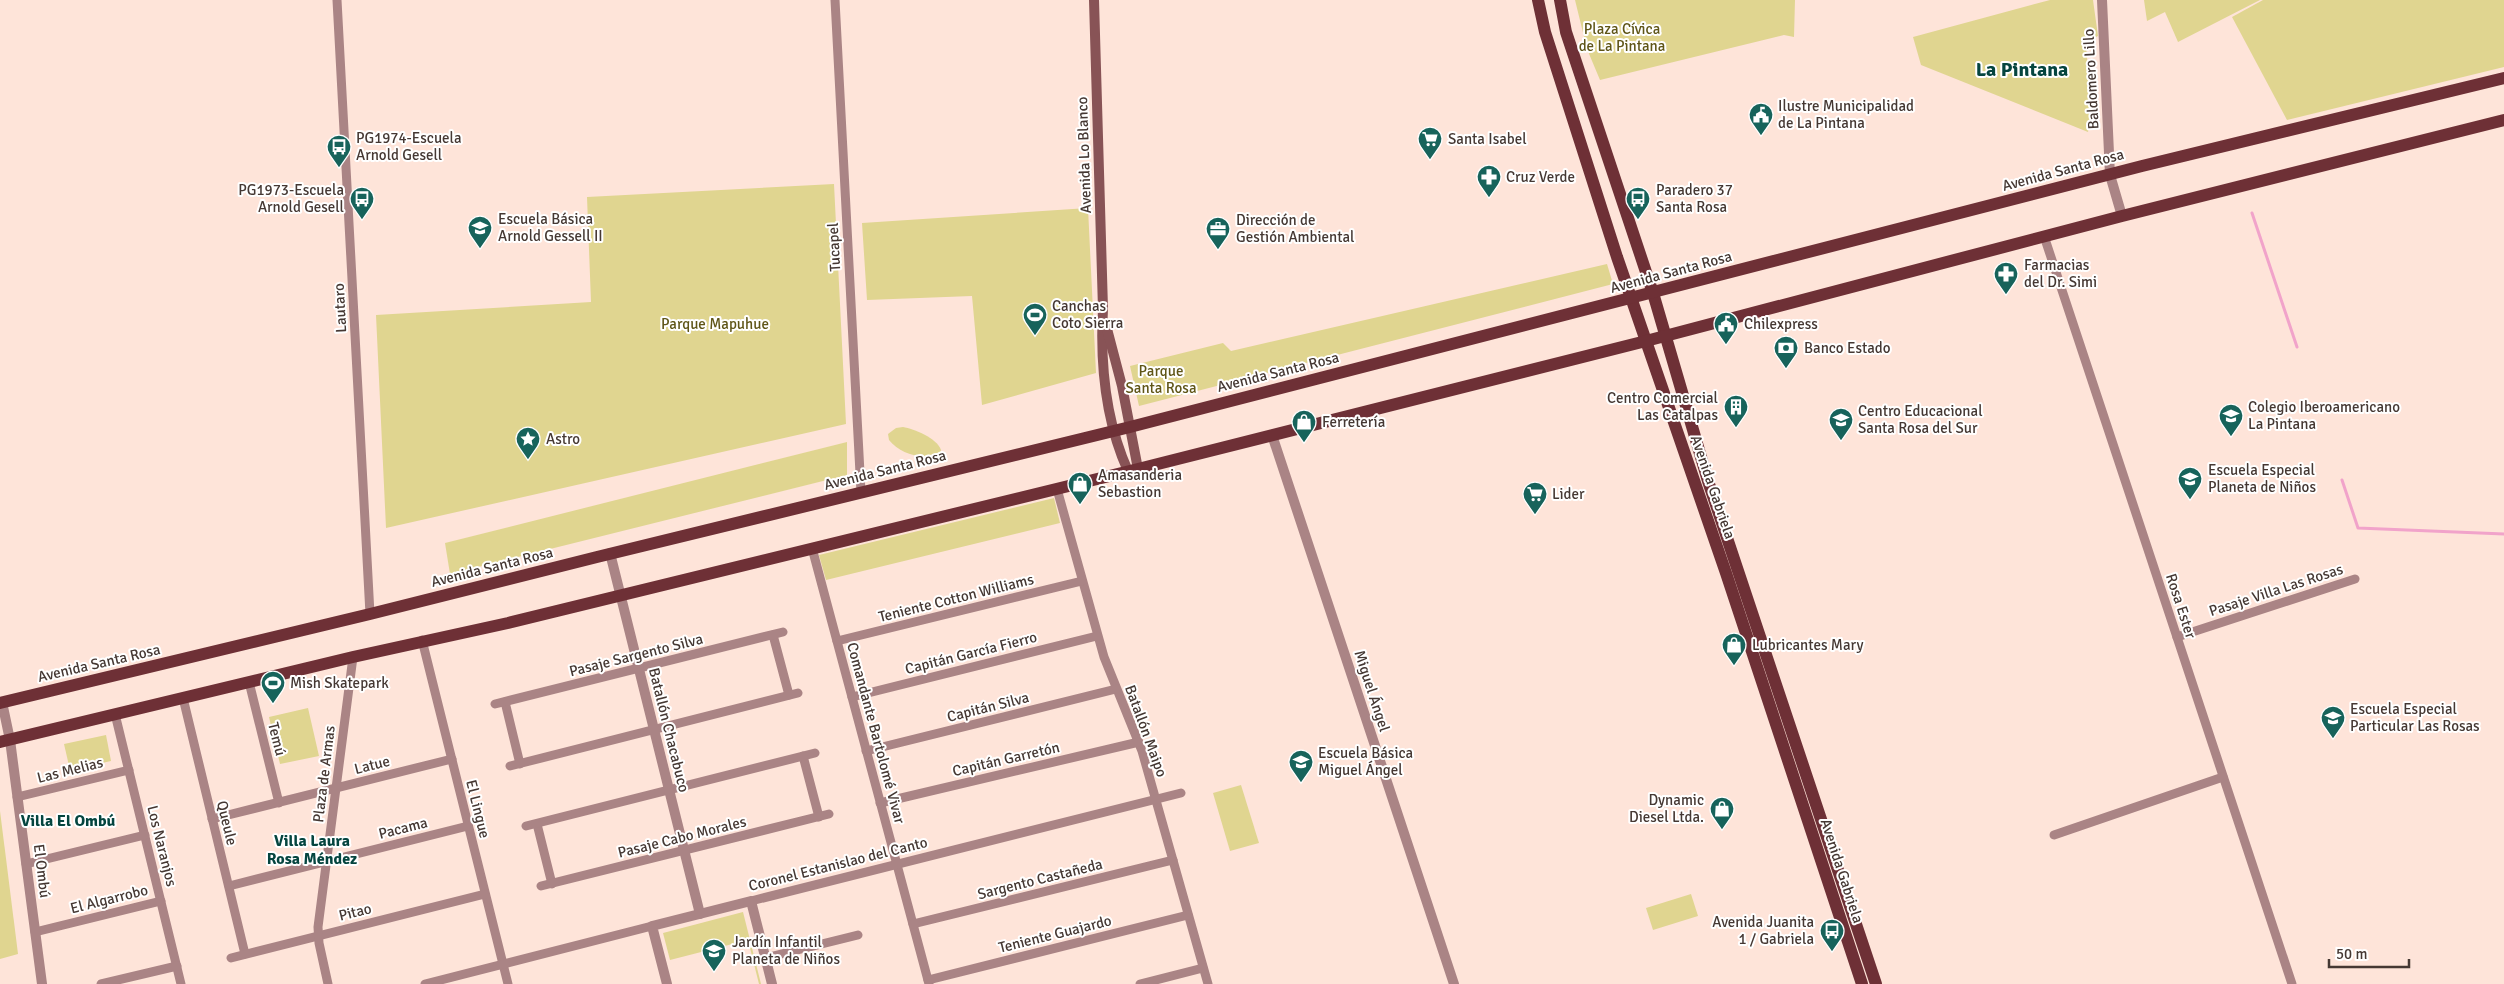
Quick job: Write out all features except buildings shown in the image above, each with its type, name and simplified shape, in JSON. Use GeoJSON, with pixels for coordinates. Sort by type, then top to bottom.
{"type":"FeatureCollection","features":[{"type":"Feature","properties":{"kind":"main road","name":"Avenida Lo Blanco"},"geometry":{"type":"LineString","coordinates":[[1094,0],[1104,380],[1113,431],[1133,470]]}},
{"type":"Feature","properties":{"kind":"main road","name":"Avenida Gabriela"},"geometry":{"type":"LineString","coordinates":[[1538,0],[1550,50],[1862,984]]}},
{"type":"Feature","properties":{"kind":"main road","name":"Avenida Gabriela"},"geometry":{"type":"LineString","coordinates":[[1560,0],[1566,32],[1652,293],[1708,481],[1876,984]]}},
{"type":"Feature","properties":{"kind":"main road","name":"Avenida Santa Rosa"},"geometry":{"type":"LineString","coordinates":[[1,703],[1130,427],[2110,175],[2504,78]]}},
{"type":"Feature","properties":{"kind":"main road"},"geometry":{"type":"LineString","coordinates":[[5,741],[353,656],[508,623],[1057,489],[1646,341],[2044,236],[2504,120]]}},
{"type":"Feature","properties":{"kind":"main road","name":"Avenida Lo Blanco"},"geometry":{"type":"LineString","coordinates":[[1103,309],[1130,427],[1133,470]]}},
{"type":"Feature","properties":{"kind":"main road"},"geometry":{"type":"LineString","coordinates":[[1104,380],[1120,377]]}},
{"type":"Feature","properties":{"kind":"street","name":"Lautaro"},"geometry":{"type":"LineString","coordinates":[[337,0],[370,614]]}},
{"type":"Feature","properties":{"kind":"street","name":"Tucapel"},"geometry":{"type":"LineString","coordinates":[[835,0],[861,492]]}},
{"type":"Feature","properties":{"kind":"street","name":"Baldomero Lillo"},"geometry":{"type":"LineString","coordinates":[[2102,0],[2110,175],[2122,216]]}},
{"type":"Feature","properties":{"kind":"street","name":"Rosa Ester"},"geometry":{"type":"LineString","coordinates":[[2044,236],[2292,984]]}},
{"type":"Feature","properties":{"kind":"street","name":"Miguel Ángel"},"geometry":{"type":"LineString","coordinates":[[1272,435],[1454,984]]}},
{"type":"Feature","properties":{"kind":"street","name":"Batallón Maipo"},"geometry":{"type":"LineString","coordinates":[[1057,489],[1098,636],[1116,688],[1138,742],[1156,800],[1208,984]]}},
{"type":"Feature","properties":{"kind":"street","name":"Comandante Bartolomé Vivar"},"geometry":{"type":"LineString","coordinates":[[812,548],[929,982]]}},
{"type":"Feature","properties":{"kind":"street","name":"Batallón Chacabuco"},"geometry":{"type":"LineString","coordinates":[[610,554],[700,914]]}},
{"type":"Feature","properties":{"kind":"street","name":"Pasaje Villa Las Rosas"},"geometry":{"type":"LineString","coordinates":[[2177,637],[2355,579]]}},
{"type":"Feature","properties":{"kind":"street","name":"Teniente Cotton Williams"},"geometry":{"type":"LineString","coordinates":[[837,641],[1082,581]]}},
{"type":"Feature","properties":{"kind":"street","name":"Pasaje Sargento Silva"},"geometry":{"type":"LineString","coordinates":[[496,704],[783,632]]}},
{"type":"Feature","properties":{"kind":"street"},"geometry":{"type":"LineString","coordinates":[[510,766],[794,694],[773,635]]}},
{"type":"Feature","properties":{"kind":"street","name":"Capitán García Fierro"},"geometry":{"type":"LineString","coordinates":[[852,697],[1098,636]]}},
{"type":"Feature","properties":{"kind":"street","name":"El Lingue"},"geometry":{"type":"LineString","coordinates":[[422,640],[508,984]]}},
{"type":"Feature","properties":{"kind":"street","name":"Plaza de Armas"},"geometry":{"type":"LineString","coordinates":[[328,984],[318,936],[353,656]]}},
{"type":"Feature","properties":{"kind":"street","name":"Temú"},"geometry":{"type":"LineString","coordinates":[[249,682],[279,803]]}},
{"type":"Feature","properties":{"kind":"street","name":"Capitán Silva"},"geometry":{"type":"LineString","coordinates":[[866,751],[1116,688]]}},
{"type":"Feature","properties":{"kind":"street","name":"Queule"},"geometry":{"type":"LineString","coordinates":[[183,698],[246,954]]}},
{"type":"Feature","properties":{"kind":"street"},"geometry":{"type":"LineString","coordinates":[[505,702],[520,764]]}},
{"type":"Feature","properties":{"kind":"street","name":"El Ombú"},"geometry":{"type":"LineString","coordinates":[[1,703],[5,741],[17,797],[42,984]]}},
{"type":"Feature","properties":{"kind":"street","name":"Los Naranjos"},"geometry":{"type":"LineString","coordinates":[[115,714],[182,984]]}},
{"type":"Feature","properties":{"kind":"street","name":"Capitán Garretón"},"geometry":{"type":"LineString","coordinates":[[880,804],[1138,742]]}},
{"type":"Feature","properties":{"kind":"street"},"geometry":{"type":"LineString","coordinates":[[526,826],[815,753]]}},
{"type":"Feature","properties":{"kind":"street"},"geometry":{"type":"LineString","coordinates":[[803,756],[819,816]]}},
{"type":"Feature","properties":{"kind":"street","name":"Latue"},"geometry":{"type":"LineString","coordinates":[[212,819],[452,759]]}},
{"type":"Feature","properties":{"kind":"street","name":"Las Melias"},"geometry":{"type":"LineString","coordinates":[[17,797],[129,770]]}},
{"type":"Feature","properties":{"kind":"street"},"geometry":{"type":"LineString","coordinates":[[2054,835],[2223,777]]}},
{"type":"Feature","properties":{"kind":"street","name":"Coronel Estanislao del Canto"},"geometry":{"type":"LineString","coordinates":[[424,984],[1181,793]]}},
{"type":"Feature","properties":{"kind":"street","name":"Pasaje Cabo Morales"},"geometry":{"type":"LineString","coordinates":[[541,886],[829,814]]}},
{"type":"Feature","properties":{"kind":"street"},"geometry":{"type":"LineString","coordinates":[[537,824],[552,884]]}},
{"type":"Feature","properties":{"kind":"street","name":"Pacama"},"geometry":{"type":"LineString","coordinates":[[229,886],[468,826]]}},
{"type":"Feature","properties":{"kind":"street"},"geometry":{"type":"LineString","coordinates":[[26,864],[145,836]]}},
{"type":"Feature","properties":{"kind":"street","name":"Sargento Castañeda"},"geometry":{"type":"LineString","coordinates":[[913,924],[1173,860]]}},
{"type":"Feature","properties":{"kind":"street","name":"Pitao"},"geometry":{"type":"LineString","coordinates":[[231,958],[485,894]]}},
{"type":"Feature","properties":{"kind":"street","name":"El Algarrobo"},"geometry":{"type":"LineString","coordinates":[[35,932],[161,901]]}},
{"type":"Feature","properties":{"kind":"street"},"geometry":{"type":"LineString","coordinates":[[751,901],[772,984]]}},
{"type":"Feature","properties":{"kind":"street","name":"Teniente Guajardo"},"geometry":{"type":"LineString","coordinates":[[929,982],[1188,915]]}},
{"type":"Feature","properties":{"kind":"street"},"geometry":{"type":"LineString","coordinates":[[652,926],[666,984]]}},
{"type":"Feature","properties":{"kind":"street"},"geometry":{"type":"LineString","coordinates":[[765,958],[858,935]]}},
{"type":"Feature","properties":{"kind":"street"},"geometry":{"type":"LineString","coordinates":[[101,984],[177,966]]}},
{"type":"Feature","properties":{"kind":"street"},"geometry":{"type":"LineString","coordinates":[[1140,984],[1204,968]]}},
{"type":"Feature","properties":{"kind":"green space","name":"Plaza Cívica de La Pintana"},"geometry":{"type":"Polygon","coordinates":[[[1575,0],[1795,0],[1794,37],[1784,35],[1600,80],[1587,49],[1575,0]]]}},
{"type":"Feature","properties":{"kind":"green space"},"geometry":{"type":"Polygon","coordinates":[[[2050,0],[2093,0],[2098,36],[2086,42],[2091,117],[2088,132],[1921,65],[1913,37],[2050,0]]]}},
{"type":"Feature","properties":{"kind":"green space"},"geometry":{"type":"Polygon","coordinates":[[[2144,0],[2260,0],[2178,42],[2165,12],[2147,21],[2144,0]]]}},
{"type":"Feature","properties":{"kind":"green space"},"geometry":{"type":"Polygon","coordinates":[[[2263,0],[2504,0],[2504,67],[2287,120],[2232,17],[2263,0]]]}},
{"type":"Feature","properties":{"kind":"green space","name":"Parque Mapuhue"},"geometry":{"type":"Polygon","coordinates":[[[834,184],[846,424],[386,528],[376,315],[591,302],[587,197],[834,184]]]}},
{"type":"Feature","properties":{"kind":"green space","name":"Canchas Coto Sierra"},"geometry":{"type":"Polygon","coordinates":[[[1088,208],[1096,373],[982,405],[972,296],[867,300],[862,223],[1088,208]]]}},
{"type":"Feature","properties":{"kind":"green space","name":"Parque Santa Rosa"},"geometry":{"type":"Polygon","coordinates":[[[1607,264],[1613,284],[1139,406],[1130,366],[1223,343],[1231,351],[1607,264]]]}},
{"type":"Feature","properties":{"kind":"green space"},"geometry":{"type":"Polygon","coordinates":[[[903,427],[930,438],[939,446],[940,453],[919,456],[899,449],[889,440],[888,434],[896,428],[903,427]]]}},
{"type":"Feature","properties":{"kind":"green space"},"geometry":{"type":"Polygon","coordinates":[[[847,442],[847,475],[450,574],[445,543],[847,442]]]}},
{"type":"Feature","properties":{"kind":"green space"},"geometry":{"type":"Polygon","coordinates":[[[1054,498],[1060,523],[826,580],[819,555],[1054,498]]]}},
{"type":"Feature","properties":{"kind":"green space"},"geometry":{"type":"Polygon","coordinates":[[[308,708],[319,756],[280,764],[269,717],[308,708]]]}},
{"type":"Feature","properties":{"kind":"green space"},"geometry":{"type":"Polygon","coordinates":[[[106,735],[111,761],[70,770],[64,744],[106,735]]]}},
{"type":"Feature","properties":{"kind":"green space"},"geometry":{"type":"Polygon","coordinates":[[[1241,785],[1259,843],[1230,851],[1213,793],[1241,785]]]}},
{"type":"Feature","properties":{"kind":"green space"},"geometry":{"type":"Polygon","coordinates":[[[0,811],[18,954],[0,959],[0,811]]]}},
{"type":"Feature","properties":{"kind":"green space"},"geometry":{"type":"Polygon","coordinates":[[[1691,894],[1698,916],[1653,930],[1646,908],[1691,894]]]}},
{"type":"Feature","properties":{"kind":"green space"},"geometry":{"type":"Polygon","coordinates":[[[743,912],[761,984],[759,984],[748,940],[670,960],[663,933],[743,912]]]}},
{"type":"Feature","properties":{"kind":"waterway"},"geometry":{"type":"LineString","coordinates":[[2252,213],[2297,347]]}},
{"type":"Feature","properties":{"kind":"waterway"},"geometry":{"type":"LineString","coordinates":[[2342,480],[2358,528],[2504,534]]}},
{"type":"Feature","properties":{"kind":"place","name":"Ilustre Municipalidad de La Pintana"},"geometry":{"type":"Point","coordinates":[1761,136]}},
{"type":"Feature","properties":{"kind":"place","name":"Santa Isabel"},"geometry":{"type":"Point","coordinates":[1430,160]}},
{"type":"Feature","properties":{"kind":"place","name":"PG1974-Escuela Arnold Gesell"},"geometry":{"type":"Point","coordinates":[339,168]}},
{"type":"Feature","properties":{"kind":"place","name":"Cruz Verde"},"geometry":{"type":"Point","coordinates":[1489,198]}},
{"type":"Feature","properties":{"kind":"place","name":"PG1973-Escuela Arnold Gesell"},"geometry":{"type":"Point","coordinates":[362,220]}},
{"type":"Feature","properties":{"kind":"place","name":"Paradero 37 Santa Rosa"},"geometry":{"type":"Point","coordinates":[1638,220]}},
{"type":"Feature","properties":{"kind":"place","name":"Escuela Básica Arnold Gessell II"},"geometry":{"type":"Point","coordinates":[480,249]}},
{"type":"Feature","properties":{"kind":"place","name":"Dirección de Gestión Ambiental"},"geometry":{"type":"Point","coordinates":[1218,250]}},
{"type":"Feature","properties":{"kind":"place","name":"Farmacias del Dr. Simi"},"geometry":{"type":"Point","coordinates":[2006,295]}},
{"type":"Feature","properties":{"kind":"place","name":"Canchas Coto Sierra"},"geometry":{"type":"Point","coordinates":[1035,336]}},
{"type":"Feature","properties":{"kind":"place","name":"Chilexpress"},"geometry":{"type":"Point","coordinates":[1726,345]}},
{"type":"Feature","properties":{"kind":"place","name":"Banco Estado"},"geometry":{"type":"Point","coordinates":[1786,369]}},
{"type":"Feature","properties":{"kind":"place","name":"Centro Comercial Las Catalpas"},"geometry":{"type":"Point","coordinates":[1736,428]}},
{"type":"Feature","properties":{"kind":"place","name":"Colegio Iberoamericano La Pintana"},"geometry":{"type":"Point","coordinates":[2231,437]}},
{"type":"Feature","properties":{"kind":"place","name":"Centro Educacional Santa Rosa del Sur"},"geometry":{"type":"Point","coordinates":[1841,441]}},
{"type":"Feature","properties":{"kind":"place","name":"Ferretería"},"geometry":{"type":"Point","coordinates":[1304,443]}},
{"type":"Feature","properties":{"kind":"place","name":"Astro"},"geometry":{"type":"Point","coordinates":[528,460]}},
{"type":"Feature","properties":{"kind":"place","name":"Escuela Especial Planeta de Niños"},"geometry":{"type":"Point","coordinates":[2190,500]}},
{"type":"Feature","properties":{"kind":"place","name":"Amasanderia Sebastion"},"geometry":{"type":"Point","coordinates":[1080,505]}},
{"type":"Feature","properties":{"kind":"place","name":"Lider"},"geometry":{"type":"Point","coordinates":[1535,515]}},
{"type":"Feature","properties":{"kind":"place","name":"Lubricantes Mary"},"geometry":{"type":"Point","coordinates":[1734,666]}},
{"type":"Feature","properties":{"kind":"place","name":"Mish Skatepark"},"geometry":{"type":"Point","coordinates":[273,704]}},
{"type":"Feature","properties":{"kind":"place","name":"Escuela Especial Particular Las Rosas"},"geometry":{"type":"Point","coordinates":[2333,739]}},
{"type":"Feature","properties":{"kind":"place","name":"Escuela Básica Miguel Ángel"},"geometry":{"type":"Point","coordinates":[1301,783]}},
{"type":"Feature","properties":{"kind":"place","name":"Dynamic Diesel Ltda."},"geometry":{"type":"Point","coordinates":[1722,830]}},
{"type":"Feature","properties":{"kind":"place","name":"Avenida Juanita 1 / Gabriela"},"geometry":{"type":"Point","coordinates":[1832,952]}},
{"type":"Feature","properties":{"kind":"place","name":"Jardín Infantil Planeta de Niños"},"geometry":{"type":"Point","coordinates":[714,972]}},
{"type":"Feature","properties":{"kind":"district","name":"La Pintana"},"geometry":{"type":"Point","coordinates":[2022,69]}},
{"type":"Feature","properties":{"kind":"district","name":"Villa El Ombú"},"geometry":{"type":"Point","coordinates":[68,821]}},
{"type":"Feature","properties":{"kind":"district","name":"Villa Laura Rosa Méndez"},"geometry":{"type":"Point","coordinates":[312,850]}}]}
